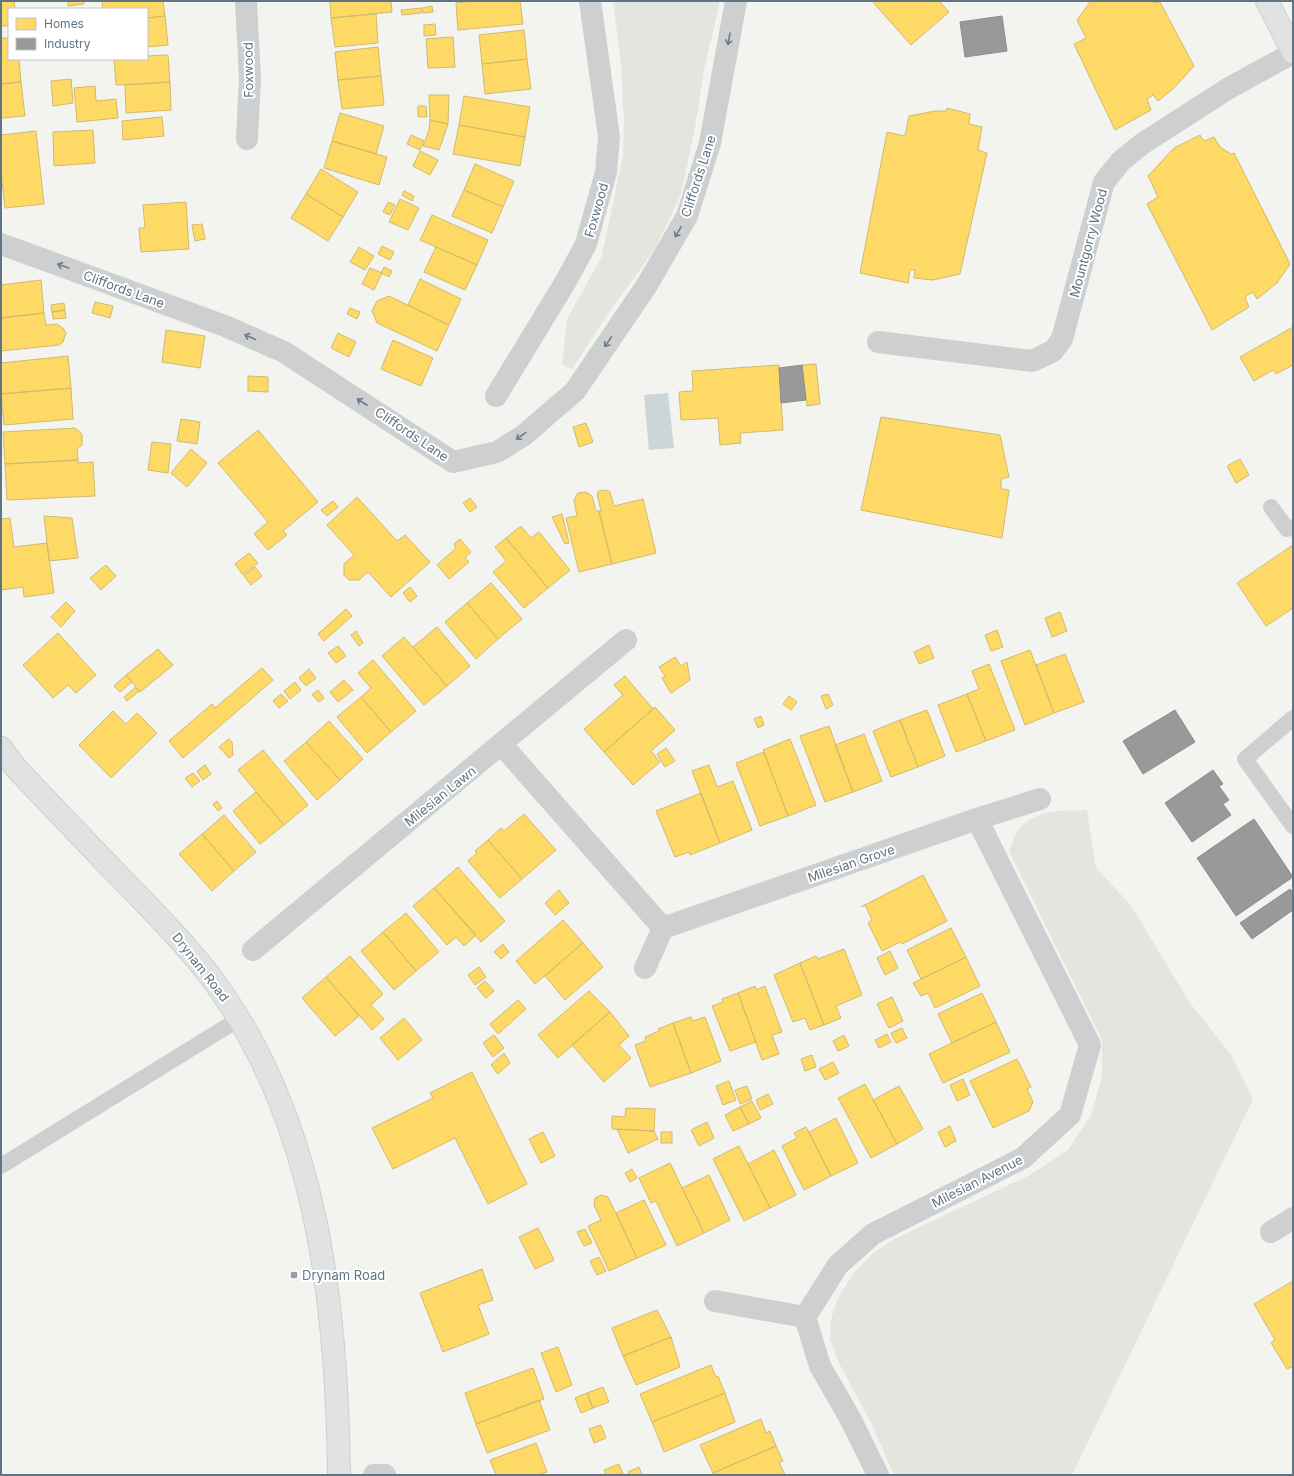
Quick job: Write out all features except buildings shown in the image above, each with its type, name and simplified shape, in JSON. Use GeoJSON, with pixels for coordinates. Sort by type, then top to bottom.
{"type":"FeatureCollection","features":[{"type":"Feature","properties":{"kind":"street","name":"Foxwood"},"geometry":{"type":"LineString","coordinates":[[246,1],[250,79],[247,139]]}},
{"type":"Feature","properties":{"kind":"street","name":"Foxwood"},"geometry":{"type":"LineString","coordinates":[[496,396],[566,281],[586,244],[606,172],[609,137],[590,1]]}},
{"type":"Feature","properties":{"kind":"street","name":"Cliffords Lane"},"geometry":{"type":"LineString","coordinates":[[1,244],[226,326],[284,352],[453,462],[497,452],[522,436],[575,391],[646,285],[686,216],[710,143],[736,1]]}},
{"type":"Feature","properties":{"kind":"street"},"geometry":{"type":"LineString","coordinates":[[1267,1],[1293,52]]}},
{"type":"Feature","properties":{"kind":"street","name":"Mountgorry Wood"},"geometry":{"type":"LineString","coordinates":[[878,342],[1032,361],[1053,351],[1062,339],[1104,182],[1108,176],[1121,161],[1142,144],[1229,88],[1293,52]]}},
{"type":"Feature","properties":{"kind":"street","name":"Milesian Lawn"},"geometry":{"type":"LineString","coordinates":[[253,950],[502,745],[626,640]]}},
{"type":"Feature","properties":{"kind":"street"},"geometry":{"type":"LineString","coordinates":[[502,745],[663,928],[645,968]]}},
{"type":"Feature","properties":{"kind":"street","name":"Drynam Road"},"geometry":{"type":"LineString","coordinates":[[1,748],[16,768],[173,932],[210,976],[240,1018],[261,1058],[293,1133],[307,1185],[326,1275],[331,1314],[338,1400],[339,1475]]}},
{"type":"Feature","properties":{"kind":"street","name":"Milesian Grove"},"geometry":{"type":"LineString","coordinates":[[663,928],[977,819],[1040,799]]}},
{"type":"Feature","properties":{"kind":"street","name":"Milesian Avenue"},"geometry":{"type":"LineString","coordinates":[[805,1317],[838,1265],[873,1234],[1023,1158],[1070,1115],[1090,1045],[977,819]]}},
{"type":"Feature","properties":{"kind":"street"},"geometry":{"type":"LineString","coordinates":[[1271,1232],[1293,1218]]}},
{"type":"Feature","properties":{"kind":"street"},"geometry":{"type":"LineString","coordinates":[[715,1301],[805,1317],[820,1366],[851,1420],[878,1475]]}},
{"type":"Feature","properties":{"kind":"street"},"geometry":{"type":"LineString","coordinates":[[374,1475],[385,1475]]}},
{"type":"Feature","properties":{"kind":"lane"},"geometry":{"type":"LineString","coordinates":[[1271,507],[1287,530],[1293,526]]}},
{"type":"Feature","properties":{"kind":"lane"},"geometry":{"type":"LineString","coordinates":[[1293,718],[1245,759],[1293,826]]}},
{"type":"Feature","properties":{"kind":"lane"},"geometry":{"type":"LineString","coordinates":[[1,1166],[240,1018]]}},
{"type":"Feature","properties":{"kind":"shaded area"},"geometry":{"type":"Polygon","coordinates":[[[613,1],[720,1],[705,65],[694,133],[681,194],[655,249],[612,308],[572,369],[562,365],[567,319],[602,256],[623,155],[624,122],[621,63],[613,1]]]}},
{"type":"Feature","properties":{"kind":"shaded area"},"geometry":{"type":"Polygon","coordinates":[[[668,393],[674,448],[649,450],[644,395],[668,393]]]}},
{"type":"Feature","properties":{"kind":"shaded area"},"geometry":{"type":"Polygon","coordinates":[[[1087,810],[1096,868],[1130,904],[1190,1003],[1232,1056],[1253,1099],[1072,1475],[894,1475],[872,1425],[838,1361],[830,1339],[831,1319],[838,1298],[854,1273],[872,1254],[896,1238],[1028,1176],[1068,1150],[1091,1115],[1102,1077],[1102,1040],[1009,851],[1018,830],[1032,818],[1050,812],[1087,810]]]}},
{"type":"Feature","properties":{"kind":"place","name":"Drynam Road"},"geometry":{"type":"Point","coordinates":[294,1275]}}]}
